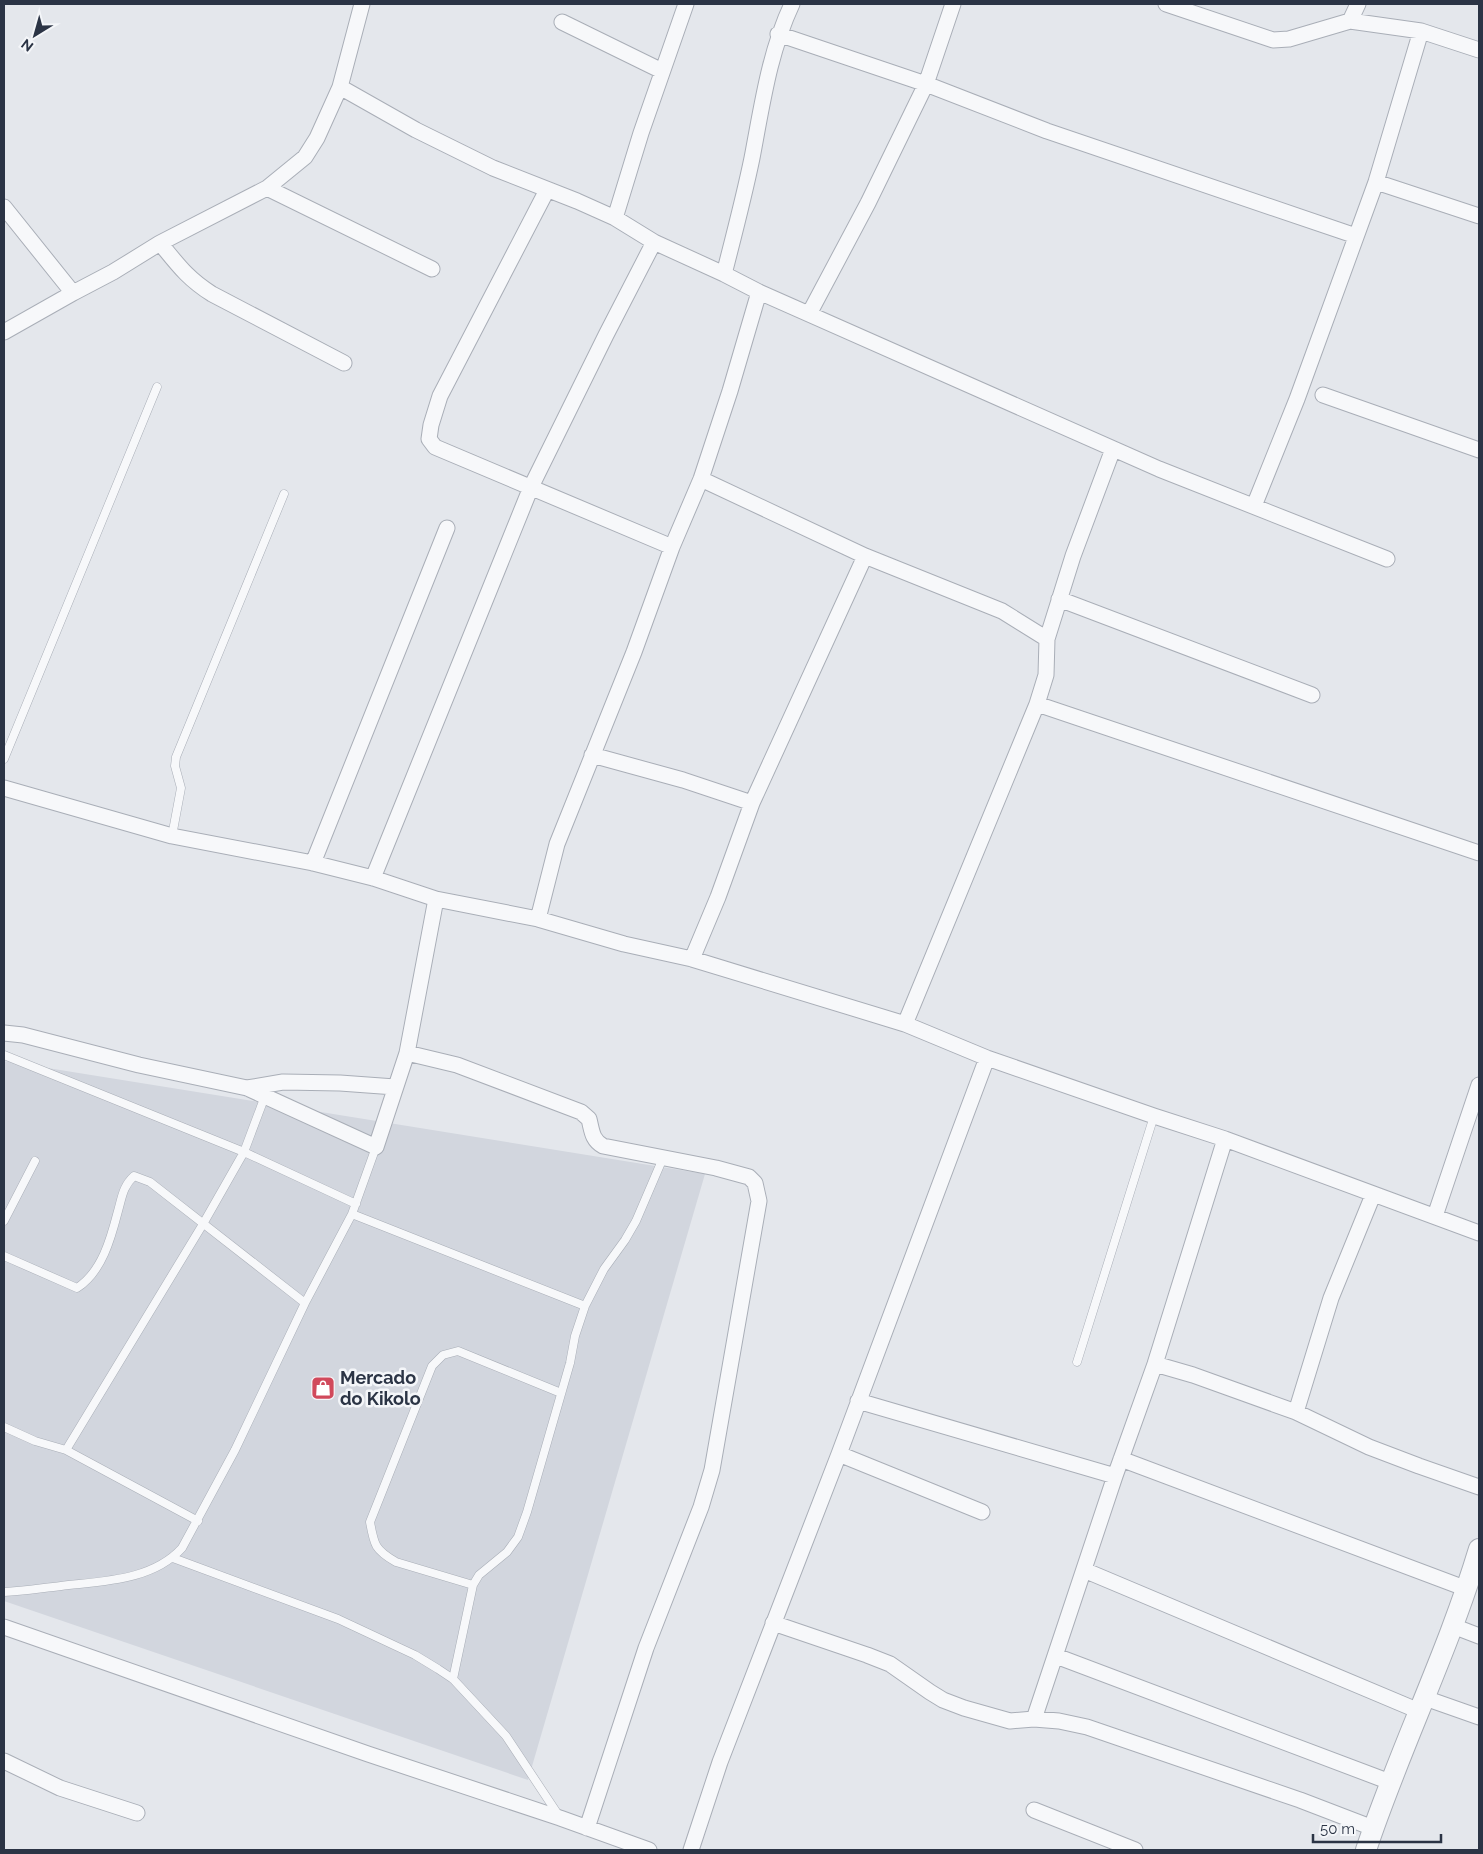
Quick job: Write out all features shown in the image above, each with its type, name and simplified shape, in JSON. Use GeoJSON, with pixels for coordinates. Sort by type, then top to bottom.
{"type":"FeatureCollection","features":[{"type":"Feature","properties":{"kind":"street"},"geometry":{"type":"LineString","coordinates":[[4,332],[160,243],[267,188],[305,157],[340,87],[362,4]]}},
{"type":"Feature","properties":{"kind":"street"},"geometry":{"type":"LineString","coordinates":[[615,218],[641,133],[686,4]]}},
{"type":"Feature","properties":{"kind":"street"},"geometry":{"type":"LineString","coordinates":[[724,274],[744,196],[778,34],[792,4]]}},
{"type":"Feature","properties":{"kind":"street"},"geometry":{"type":"LineString","coordinates":[[809,314],[868,202],[926,84],[953,4]]}},
{"type":"Feature","properties":{"kind":"street"},"geometry":{"type":"LineString","coordinates":[[1166,4],[1273,40],[1289,40],[1350,21],[1421,31],[1479,50]]}},
{"type":"Feature","properties":{"kind":"street"},"geometry":{"type":"LineString","coordinates":[[1350,21],[1358,4]]}},
{"type":"Feature","properties":{"kind":"street"},"geometry":{"type":"LineString","coordinates":[[562,22],[662,71]]}},
{"type":"Feature","properties":{"kind":"street"},"geometry":{"type":"LineString","coordinates":[[1254,506],[1297,398],[1376,182],[1421,31]]}},
{"type":"Feature","properties":{"kind":"street"},"geometry":{"type":"LineString","coordinates":[[778,34],[926,84],[1047,131],[1356,236]]}},
{"type":"Feature","properties":{"kind":"street"},"geometry":{"type":"LineString","coordinates":[[340,87],[433,138],[493,168],[615,218],[654,242],[759,292],[1113,449],[1387,559]]}},
{"type":"Feature","properties":{"kind":"street"},"geometry":{"type":"LineString","coordinates":[[1376,182],[1479,216]]}},
{"type":"Feature","properties":{"kind":"street"},"geometry":{"type":"LineString","coordinates":[[267,188],[432,269]]}},
{"type":"Feature","properties":{"kind":"street"},"geometry":{"type":"LineString","coordinates":[[547,190],[440,396],[430,425],[429,439],[435,447],[672,547]]}},
{"type":"Feature","properties":{"kind":"street"},"geometry":{"type":"LineString","coordinates":[[4,207],[73,293]]}},
{"type":"Feature","properties":{"kind":"street"},"geometry":{"type":"LineString","coordinates":[[373,878],[530,487],[654,242]]}},
{"type":"Feature","properties":{"kind":"street"},"geometry":{"type":"LineString","coordinates":[[160,243],[183,273],[212,294],[344,363]]}},
{"type":"Feature","properties":{"kind":"street"},"geometry":{"type":"LineString","coordinates":[[538,919],[557,844],[634,652],[672,547],[702,479],[759,292]]}},
{"type":"Feature","properties":{"kind":"street"},"geometry":{"type":"LineString","coordinates":[[1324,395],[1479,450]]}},
{"type":"Feature","properties":{"kind":"street"},"geometry":{"type":"LineString","coordinates":[[905,1024],[1037,704],[1046,675],[1047,639],[1073,556],[1113,449]]}},
{"type":"Feature","properties":{"kind":"street"},"geometry":{"type":"LineString","coordinates":[[702,479],[866,556],[1002,610],[1047,639]]}},
{"type":"Feature","properties":{"kind":"street"},"geometry":{"type":"LineString","coordinates":[[313,863],[447,528]]}},
{"type":"Feature","properties":{"kind":"street"},"geometry":{"type":"LineString","coordinates":[[692,959],[718,897],[752,803],[866,556]]}},
{"type":"Feature","properties":{"kind":"street"},"geometry":{"type":"LineString","coordinates":[[1060,600],[1312,695]]}},
{"type":"Feature","properties":{"kind":"street"},"geometry":{"type":"LineString","coordinates":[[1037,704],[1479,853]]}},
{"type":"Feature","properties":{"kind":"street"},"geometry":{"type":"LineString","coordinates":[[592,755],[683,780],[752,803]]}},
{"type":"Feature","properties":{"kind":"street"},"geometry":{"type":"LineString","coordinates":[[4,788],[172,836],[313,863],[373,878],[436,899],[538,919],[624,944],[692,959],[905,1024],[987,1058],[1225,1139],[1479,1233]]}},
{"type":"Feature","properties":{"kind":"street"},"geometry":{"type":"LineString","coordinates":[[4,1033],[246,1088],[376,1147],[407,1053],[436,899]]}},
{"type":"Feature","properties":{"kind":"street"},"geometry":{"type":"LineString","coordinates":[[407,1053],[457,1065],[582,1112],[590,1119],[592,1137],[597,1143],[604,1146],[716,1168],[749,1177],[755,1183],[758,1201],[712,1470],[701,1507],[646,1648],[587,1828]]}},
{"type":"Feature","properties":{"kind":"street"},"geometry":{"type":"LineString","coordinates":[[690,1850],[720,1762],[839,1454],[987,1058]]}},
{"type":"Feature","properties":{"kind":"street"},"geometry":{"type":"LineString","coordinates":[[246,1088],[284,1082],[396,1087]]}},
{"type":"Feature","properties":{"kind":"street"},"geometry":{"type":"LineString","coordinates":[[1435,1216],[1479,1085]]}},
{"type":"Feature","properties":{"kind":"street"},"geometry":{"type":"LineString","coordinates":[[1034,1719],[1115,1476],[1155,1364],[1225,1139]]}},
{"type":"Feature","properties":{"kind":"street"},"geometry":{"type":"LineString","coordinates":[[1296,1412],[1331,1298],[1373,1195]]}},
{"type":"Feature","properties":{"kind":"street"},"geometry":{"type":"LineString","coordinates":[[1155,1364],[1193,1375],[1296,1412],[1369,1446],[1479,1487]]}},
{"type":"Feature","properties":{"kind":"street"},"geometry":{"type":"LineString","coordinates":[[858,1401],[1115,1476]]}},
{"type":"Feature","properties":{"kind":"street"},"geometry":{"type":"LineString","coordinates":[[839,1454],[982,1512]]}},
{"type":"Feature","properties":{"kind":"street"},"geometry":{"type":"LineString","coordinates":[[1121,1459],[1467,1589]]}},
{"type":"Feature","properties":{"kind":"street"},"geometry":{"type":"LineString","coordinates":[[1366,1850],[1390,1782],[1467,1589],[1479,1549]]}},
{"type":"Feature","properties":{"kind":"street"},"geometry":{"type":"LineString","coordinates":[[1084,1570],[1422,1704],[1479,1716]]}},
{"type":"Feature","properties":{"kind":"street"},"geometry":{"type":"LineString","coordinates":[[773,1623],[868,1654],[890,1664],[943,1700],[1010,1721],[1034,1719],[1059,1720],[1087,1727],[1300,1800],[1373,1828]]}},
{"type":"Feature","properties":{"kind":"street"},"geometry":{"type":"LineString","coordinates":[[1453,1626],[1479,1636]]}},
{"type":"Feature","properties":{"kind":"street"},"geometry":{"type":"LineString","coordinates":[[4,1627],[649,1850]]}},
{"type":"Feature","properties":{"kind":"street"},"geometry":{"type":"LineString","coordinates":[[1056,1656],[1390,1782]]}},
{"type":"Feature","properties":{"kind":"street"},"geometry":{"type":"LineString","coordinates":[[4,1761],[60,1788],[137,1813]]}},
{"type":"Feature","properties":{"kind":"street"},"geometry":{"type":"LineString","coordinates":[[1034,1810],[1135,1850]]}},
{"type":"Feature","properties":{"kind":"lane"},"geometry":{"type":"LineString","coordinates":[[4,758],[157,387]]}},
{"type":"Feature","properties":{"kind":"lane"},"geometry":{"type":"LineString","coordinates":[[172,836],[181,788],[175,766],[176,757],[284,494]]}},
{"type":"Feature","properties":{"kind":"lane"},"geometry":{"type":"LineString","coordinates":[[4,1055],[244,1152],[356,1204]]}},
{"type":"Feature","properties":{"kind":"lane"},"geometry":{"type":"LineString","coordinates":[[66,1450],[203,1224],[244,1152],[264,1096]]}},
{"type":"Feature","properties":{"kind":"lane"},"geometry":{"type":"LineString","coordinates":[[1077,1362],[1154,1116]]}},
{"type":"Feature","properties":{"kind":"lane"},"geometry":{"type":"LineString","coordinates":[[4,1592],[119,1580],[163,1564],[173,1558],[182,1548],[236,1450],[305,1303],[352,1214],[376,1147]]}},
{"type":"Feature","properties":{"kind":"lane"},"geometry":{"type":"LineString","coordinates":[[453,1680],[473,1585],[480,1575],[507,1552],[518,1537],[527,1512],[585,1306],[604,1269],[636,1221],[662,1158]]}},
{"type":"Feature","properties":{"kind":"lane"},"geometry":{"type":"LineString","coordinates":[[4,1221],[35,1161]]}},
{"type":"Feature","properties":{"kind":"lane"},"geometry":{"type":"LineString","coordinates":[[4,1256],[77,1288],[87,1282],[109,1243],[126,1184],[134,1176],[150,1182],[305,1303]]}},
{"type":"Feature","properties":{"kind":"lane"},"geometry":{"type":"LineString","coordinates":[[352,1214],[585,1306]]}},
{"type":"Feature","properties":{"kind":"lane"},"geometry":{"type":"LineString","coordinates":[[473,1585],[396,1562],[385,1556],[374,1544],[370,1522],[432,1366],[443,1355],[458,1350],[561,1393]]}},
{"type":"Feature","properties":{"kind":"lane"},"geometry":{"type":"LineString","coordinates":[[4,1427],[35,1441],[66,1450],[198,1521]]}},
{"type":"Feature","properties":{"kind":"lane"},"geometry":{"type":"LineString","coordinates":[[173,1558],[338,1619],[415,1655],[453,1680],[506,1736],[560,1818]]}},
{"type":"Feature","properties":{"kind":"shaded area","name":"Mercado do Kikolo"},"geometry":{"type":"Polygon","coordinates":[[[4,1061],[705,1174],[528,1780],[4,1601],[4,1061]]]}},
{"type":"Feature","properties":{"kind":"place","name":"Mercado do Kikolo"},"geometry":{"type":"Point","coordinates":[323,1388]}}]}
